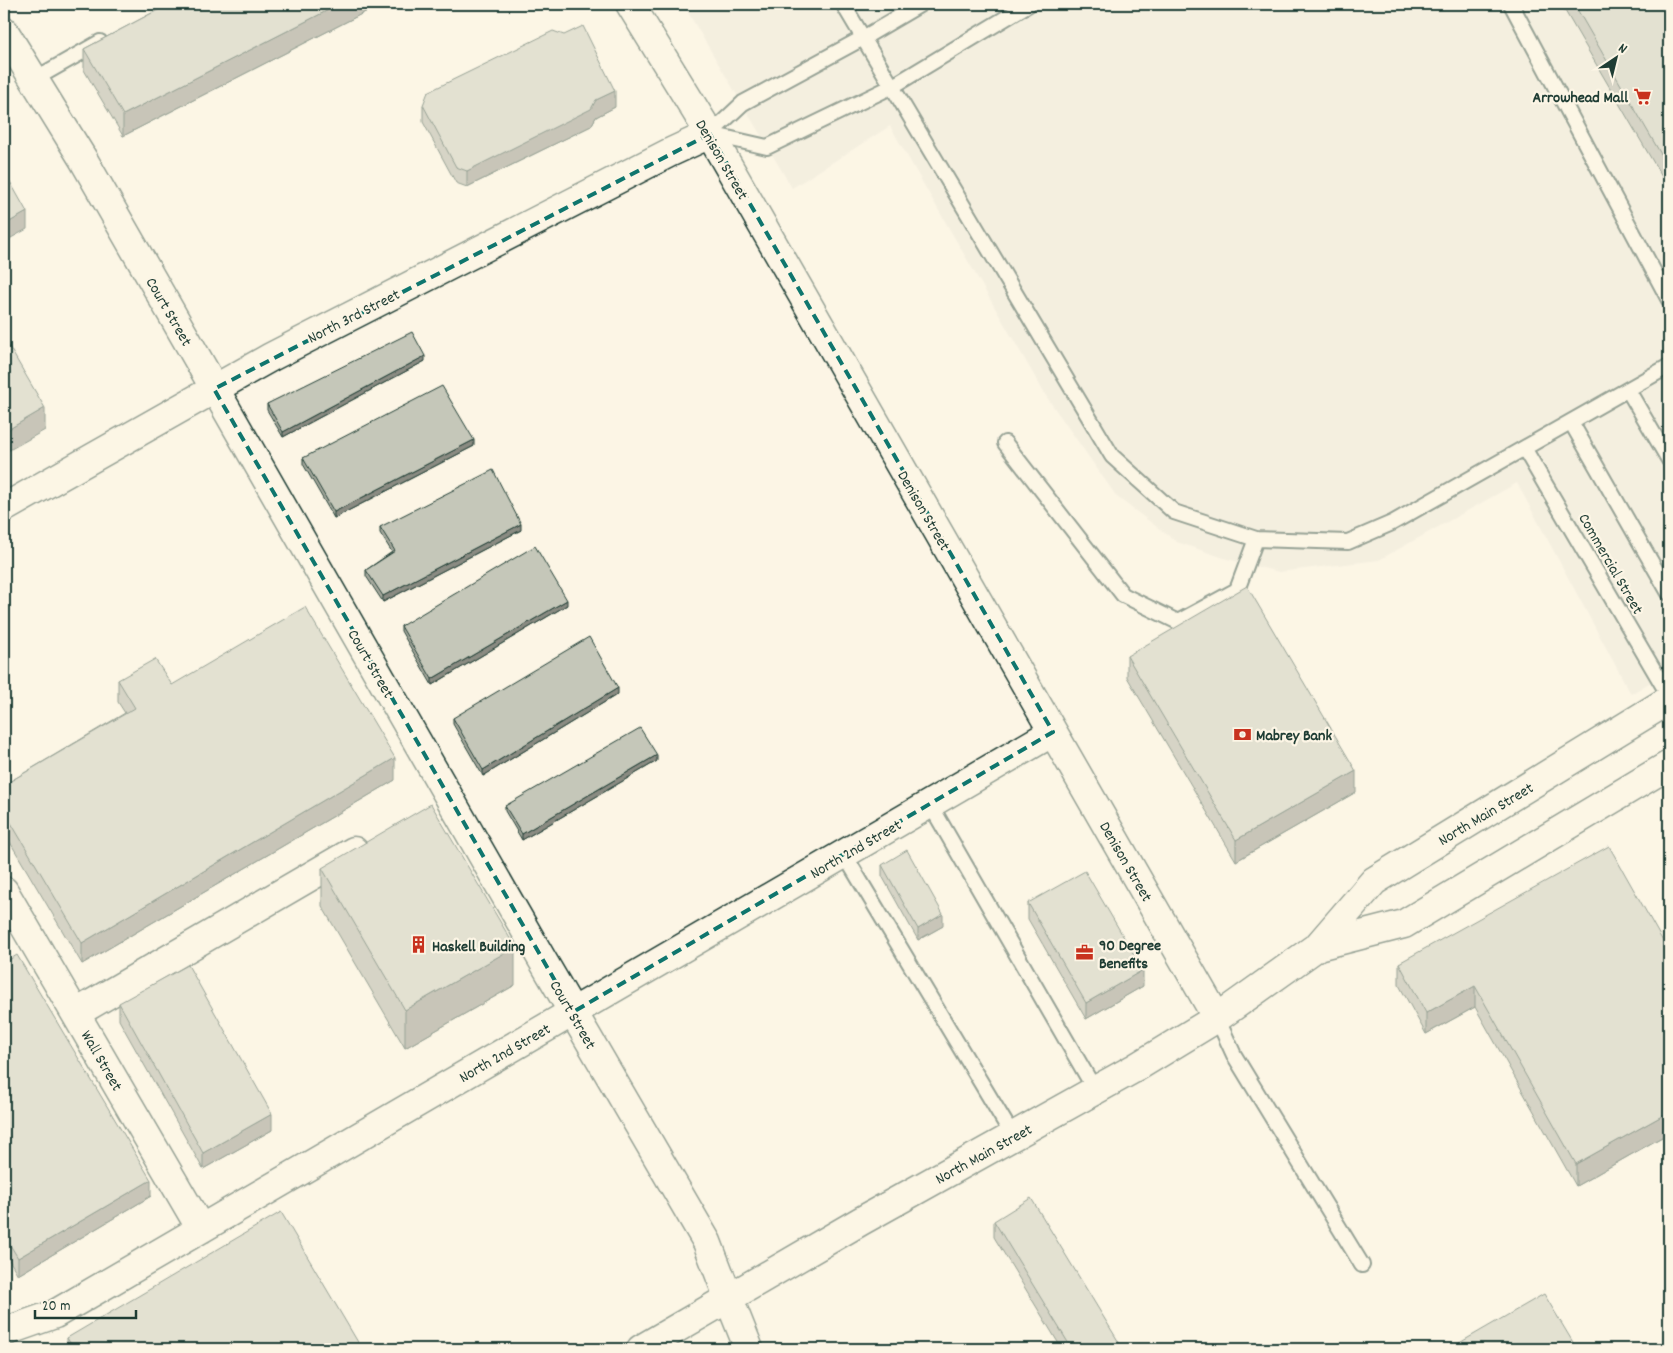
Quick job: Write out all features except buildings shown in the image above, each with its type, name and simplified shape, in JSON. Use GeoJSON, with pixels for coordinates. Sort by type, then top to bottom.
{"type":"FeatureCollection","features":[{"type":"Feature","properties":{"kind":"street","name":"Denison Street"},"geometry":{"type":"LineString","coordinates":[[630,4],[710,134],[1218,1018]]}},
{"type":"Feature","properties":{"kind":"street","name":"Court Street"},"geometry":{"type":"LineString","coordinates":[[4,31],[83,159],[214,389],[438,802],[573,1012],[707,1242],[749,1349]]}},
{"type":"Feature","properties":{"kind":"street","name":"North 3rd Street"},"geometry":{"type":"LineString","coordinates":[[4,508],[271,357],[710,134]]}},
{"type":"Feature","properties":{"kind":"street","name":"North Main Street"},"geometry":{"type":"LineString","coordinates":[[641,1349],[861,1221],[1096,1090],[1218,1018],[1318,946],[1374,880],[1669,698]]}},
{"type":"Feature","properties":{"kind":"street","name":"North 2nd Street"},"geometry":{"type":"LineString","coordinates":[[4,1332],[55,1314],[1053,732]]}},
{"type":"Feature","properties":{"kind":"street","name":"North Main Street"},"geometry":{"type":"LineString","coordinates":[[1318,946],[1404,924],[1669,765]]}},
{"type":"Feature","properties":{"kind":"street"},"geometry":{"type":"LineString","coordinates":[[76,1013],[377,837]]}},
{"type":"Feature","properties":{"kind":"street","name":"Wall Street"},"geometry":{"type":"LineString","coordinates":[[4,891],[201,1228]]}},
{"type":"Feature","properties":{"kind":"lane"},"geometry":{"type":"LineString","coordinates":[[844,4],[1112,456],[1174,512],[1256,539],[1348,542],[1392,523],[1669,366]]}},
{"type":"Feature","properties":{"kind":"lane"},"geometry":{"type":"LineString","coordinates":[[710,134],[743,103],[864,38],[921,4]]}},
{"type":"Feature","properties":{"kind":"lane"},"geometry":{"type":"LineString","coordinates":[[710,134],[768,148],[893,86],[1029,4]]}},
{"type":"Feature","properties":{"kind":"lane"},"geometry":{"type":"LineString","coordinates":[[1511,4],[1669,300]]}},
{"type":"Feature","properties":{"kind":"lane"},"geometry":{"type":"LineString","coordinates":[[33,80],[113,35]]}},
{"type":"Feature","properties":{"kind":"lane"},"geometry":{"type":"LineString","coordinates":[[1628,390],[1669,460]]}},
{"type":"Feature","properties":{"kind":"lane"},"geometry":{"type":"LineString","coordinates":[[1571,422],[1669,593]]}},
{"type":"Feature","properties":{"kind":"lane"},"geometry":{"type":"LineString","coordinates":[[1005,443],[1123,595],[1178,622],[1237,590],[1256,539]]}},
{"type":"Feature","properties":{"kind":"lane","name":"Commercial Street"},"geometry":{"type":"LineString","coordinates":[[1524,448],[1669,698]]}},
{"type":"Feature","properties":{"kind":"lane"},"geometry":{"type":"LineString","coordinates":[[930,804],[1096,1090]]}},
{"type":"Feature","properties":{"kind":"lane"},"geometry":{"type":"LineString","coordinates":[[844,854],[1013,1136]]}},
{"type":"Feature","properties":{"kind":"lane"},"geometry":{"type":"LineString","coordinates":[[1218,1018],[1234,1055],[1362,1265]]}},
{"type":"Feature","properties":{"kind":"highlighted area"},"geometry":{"type":"Polygon","coordinates":[[[710,134],[1053,732],[573,1012],[214,389],[710,134]]]}},
{"type":"Feature","properties":{"kind":"shaded area","name":"Arrowhead Mall"},"geometry":{"type":"Polygon","coordinates":[[[683,4],[1669,4],[1669,671],[1631,694],[1517,483],[1379,560],[1279,572],[1227,559],[1177,542],[1117,497],[1046,396],[890,126],[792,188],[683,4]]]}},
{"type":"Feature","properties":{"kind":"place","name":"Arrowhead Mall"},"geometry":{"type":"Point","coordinates":[1642,96]}},
{"type":"Feature","properties":{"kind":"place","name":"Mabrey Bank"},"geometry":{"type":"Point","coordinates":[1242,734]}},
{"type":"Feature","properties":{"kind":"place","name":"Haskell Building"},"geometry":{"type":"Point","coordinates":[418,945]}},
{"type":"Feature","properties":{"kind":"place","name":"90 Degree Benefits"},"geometry":{"type":"Point","coordinates":[1085,953]}}]}
